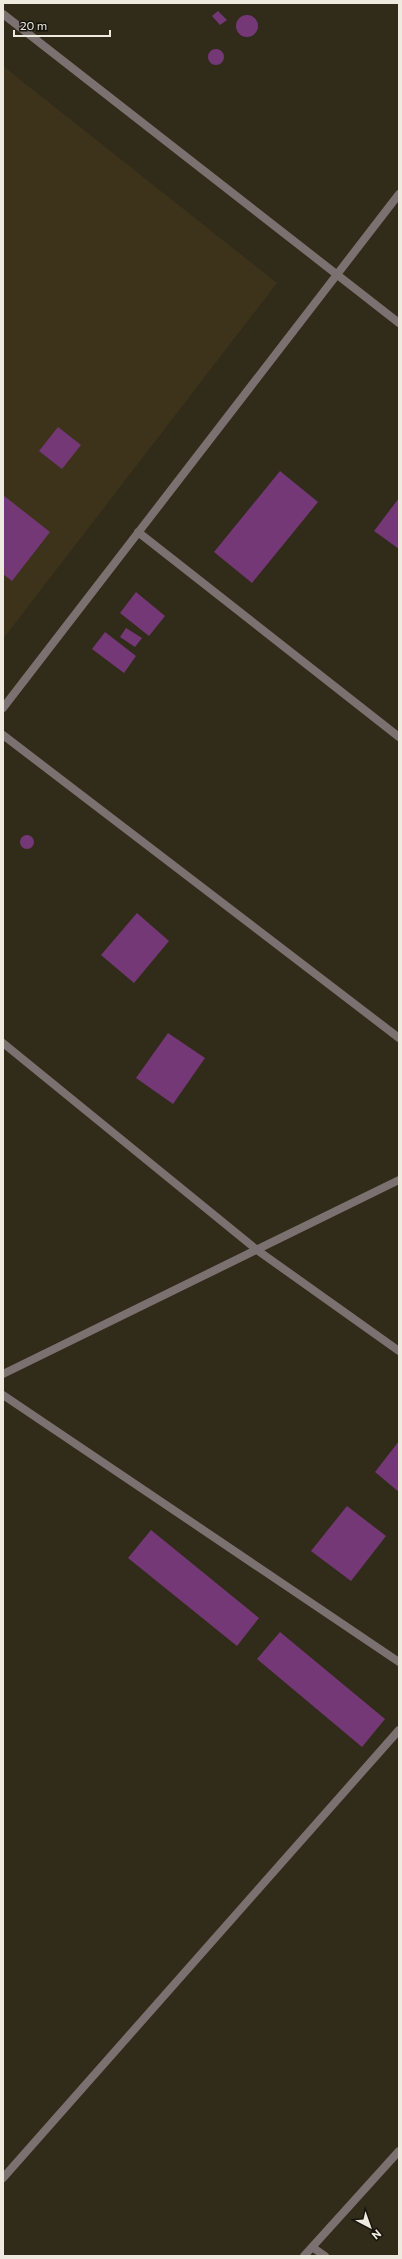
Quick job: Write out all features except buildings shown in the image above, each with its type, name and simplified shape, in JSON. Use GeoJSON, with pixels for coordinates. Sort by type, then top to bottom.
{"type":"FeatureCollection","features":[{"type":"Feature","properties":{"kind":"street"},"geometry":{"type":"LineString","coordinates":[[3,14],[399,323]]}},
{"type":"Feature","properties":{"kind":"street"},"geometry":{"type":"LineString","coordinates":[[3,708],[399,194]]}},
{"type":"Feature","properties":{"kind":"street"},"geometry":{"type":"LineString","coordinates":[[138,532],[399,737]]}},
{"type":"Feature","properties":{"kind":"street"},"geometry":{"type":"LineString","coordinates":[[3,735],[399,1038]]}},
{"type":"Feature","properties":{"kind":"street"},"geometry":{"type":"LineString","coordinates":[[3,1044],[257,1250],[399,1351]]}},
{"type":"Feature","properties":{"kind":"street"},"geometry":{"type":"LineString","coordinates":[[3,1374],[399,1180]]}},
{"type":"Feature","properties":{"kind":"street"},"geometry":{"type":"LineString","coordinates":[[3,1395],[399,1662]]}},
{"type":"Feature","properties":{"kind":"street"},"geometry":{"type":"LineString","coordinates":[[3,2178],[399,1730]]}},
{"type":"Feature","properties":{"kind":"street"},"geometry":{"type":"LineString","coordinates":[[304,2256],[399,2151]]}},
{"type":"Feature","properties":{"kind":"street"},"geometry":{"type":"LineString","coordinates":[[312,2247],[325,2256]]}},
{"type":"Feature","properties":{"kind":"shaded area"},"geometry":{"type":"Polygon","coordinates":[[[3,66],[277,283],[3,639],[3,66]]]}}]}
